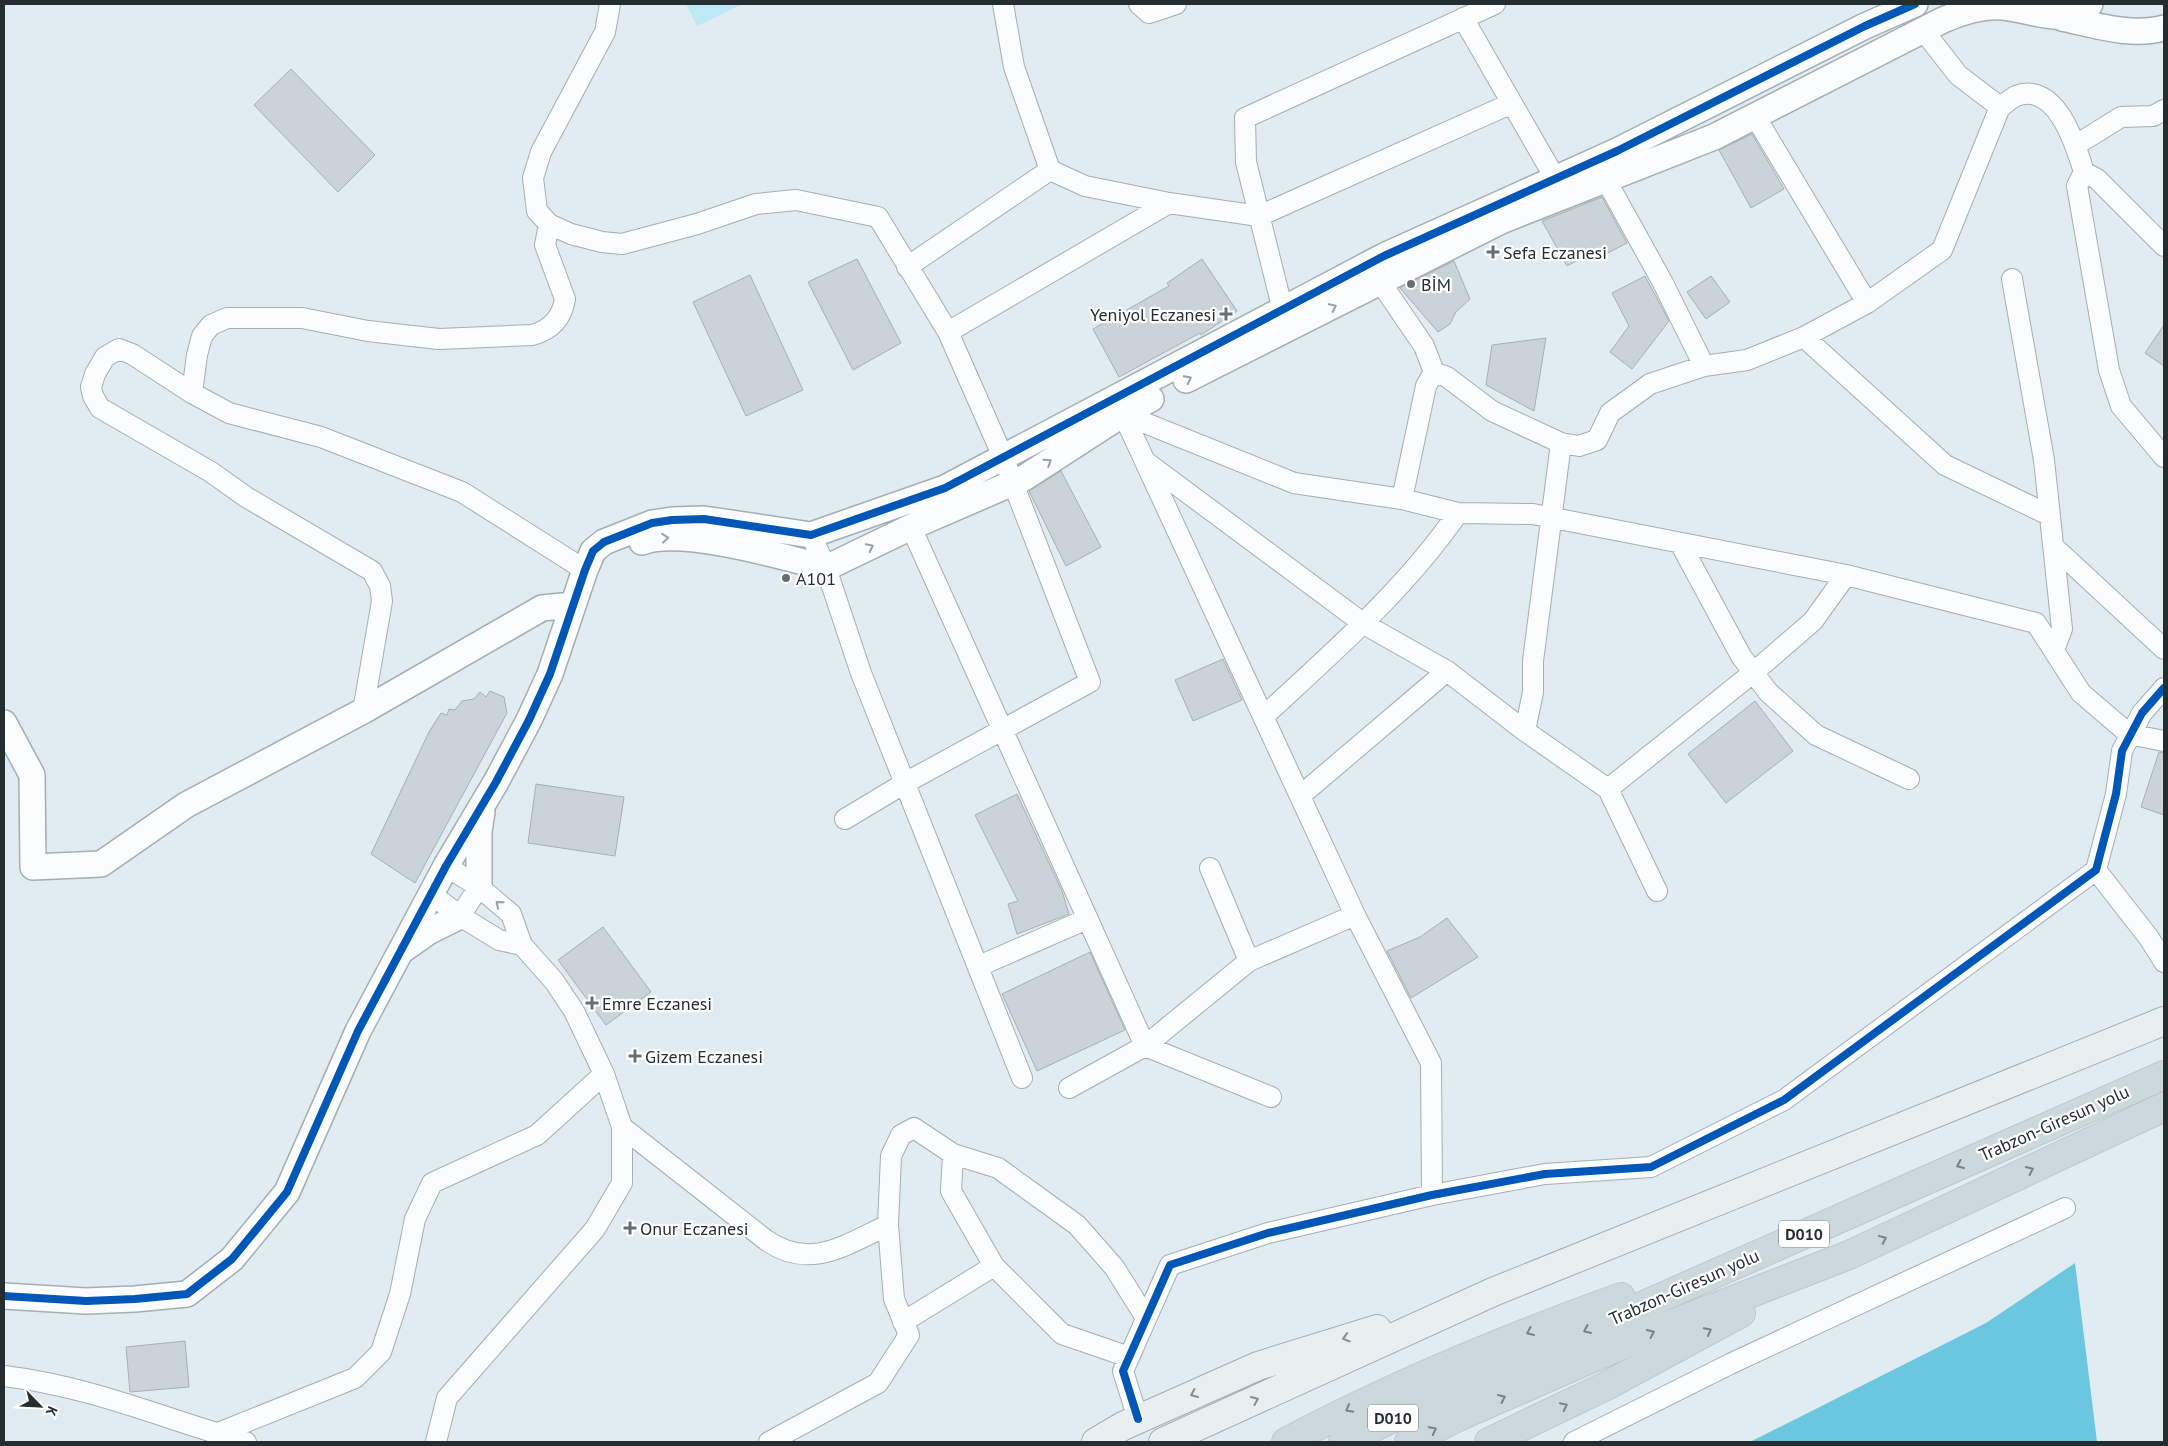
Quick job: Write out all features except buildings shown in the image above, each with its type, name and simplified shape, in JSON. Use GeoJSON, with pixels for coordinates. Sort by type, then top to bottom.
{"type":"FeatureCollection","features":[{"type":"Feature","properties":{"kind":"highway","name":"Trabzon-Giresun yolu"},"geometry":{"type":"LineString","coordinates":[[1343,1442],[1443,1394],[2164,1075]]}},
{"type":"Feature","properties":{"kind":"highway","name":"Trabzon-Giresun yolu"},"geometry":{"type":"LineString","coordinates":[[1409,1442],[1458,1418],[1661,1328],[1849,1255],[2164,1107]]}},
{"type":"Feature","properties":{"kind":"highway"},"geometry":{"type":"LineString","coordinates":[[1286,1442],[1356,1405],[1564,1318],[1839,1218]]}},
{"type":"Feature","properties":{"kind":"highway"},"geometry":{"type":"LineString","coordinates":[[1489,1442],[1606,1386],[1849,1255]]}},
{"type":"Feature","properties":{"kind":"main road"},"geometry":{"type":"LineString","coordinates":[[1163,1442],[1493,1292],[2164,1020]]}},
{"type":"Feature","properties":{"kind":"main road"},"geometry":{"type":"LineString","coordinates":[[1096,1442],[1138,1419],[1258,1366],[1493,1292]]}},
{"type":"Feature","properties":{"kind":"street"},"geometry":{"type":"LineString","coordinates":[[610,4],[605,32],[541,152],[533,178],[537,211],[549,224],[571,234],[602,242],[622,244],[697,224],[756,204],[796,200],[878,217],[948,332],[1003,457],[1090,682],[905,783],[845,819]]}},
{"type":"Feature","properties":{"kind":"street"},"geometry":{"type":"LineString","coordinates":[[1003,4],[1014,67],[1050,170],[1085,186],[1169,203],[1259,216],[1510,104]]}},
{"type":"Feature","properties":{"kind":"street"},"geometry":{"type":"LineString","coordinates":[[1139,4],[1149,13],[1176,4]]}},
{"type":"Feature","properties":{"kind":"street"},"geometry":{"type":"LineString","coordinates":[[1285,320],[1246,162],[1245,118],[1495,4]]}},
{"type":"Feature","properties":{"kind":"street"},"geometry":{"type":"LineString","coordinates":[[2062,18],[2087,9],[2090,4]]}},
{"type":"Feature","properties":{"kind":"street"},"geometry":{"type":"LineString","coordinates":[[586,568],[649,540],[674,537],[752,549],[826,568],[911,527],[1024,478],[1123,414],[1285,320],[1384,256],[1617,151],[1902,6]]}},
{"type":"Feature","properties":{"kind":"street"},"geometry":{"type":"LineString","coordinates":[[4,1296],[86,1301],[188,1294],[232,1259],[287,1192],[358,1031],[446,866],[483,804],[532,712],[550,674],[593,551],[604,542],[643,526],[672,520],[704,519],[811,535],[945,488],[1003,457],[1285,320],[1381,283],[1501,221],[1714,137],[1923,30],[1969,10],[2002,7],[2108,28],[2149,32],[2164,28]]}},
{"type":"Feature","properties":{"kind":"street"},"geometry":{"type":"LineString","coordinates":[[1463,18],[1510,104],[1555,178]]}},
{"type":"Feature","properties":{"kind":"street"},"geometry":{"type":"LineString","coordinates":[[1923,30],[1958,75],[2000,107]]}},
{"type":"Feature","properties":{"kind":"street"},"geometry":{"type":"LineString","coordinates":[[1381,283],[1424,346],[1434,372],[1447,377],[1492,411],[1561,443],[1579,446],[1598,440],[1610,413],[1650,384],[1704,366],[1747,360],[1804,337],[1867,303],[1942,250],[2000,107],[2016,96],[2035,95],[2043,99],[2063,117],[2076,145],[2084,172],[2097,180],[2164,246]]}},
{"type":"Feature","properties":{"kind":"street"},"geometry":{"type":"LineString","coordinates":[[1755,116],[1867,303]]}},
{"type":"Feature","properties":{"kind":"street"},"geometry":{"type":"LineString","coordinates":[[2076,145],[2121,117],[2161,118]]}},
{"type":"Feature","properties":{"kind":"street"},"geometry":{"type":"LineString","coordinates":[[907,267],[1050,170]]}},
{"type":"Feature","properties":{"kind":"street"},"geometry":{"type":"LineString","coordinates":[[2084,172],[2077,186],[2109,370],[2121,406],[2164,457]]}},
{"type":"Feature","properties":{"kind":"street"},"geometry":{"type":"LineString","coordinates":[[1606,180],[1663,283],[1704,366]]}},
{"type":"Feature","properties":{"kind":"street"},"geometry":{"type":"LineString","coordinates":[[948,332],[1169,203]]}},
{"type":"Feature","properties":{"kind":"street"},"geometry":{"type":"LineString","coordinates":[[192,393],[197,354],[202,336],[211,325],[227,318],[302,318],[368,331],[439,339],[532,335],[542,332],[557,320],[565,299],[545,244],[549,224]]}},
{"type":"Feature","properties":{"kind":"street"},"geometry":{"type":"LineString","coordinates":[[2012,279],[2034,390],[2054,547],[2062,629],[2054,650]]}},
{"type":"Feature","properties":{"kind":"street"},"geometry":{"type":"LineString","coordinates":[[1804,337],[1945,464],[2049,514]]}},
{"type":"Feature","properties":{"kind":"street"},"geometry":{"type":"LineString","coordinates":[[363,711],[382,601],[380,586],[372,571],[246,497],[210,472],[100,408],[93,396],[91,387],[95,374],[111,351],[119,349],[132,354],[192,393],[229,413],[321,437],[462,492],[586,568]]}},
{"type":"Feature","properties":{"kind":"street"},"geometry":{"type":"LineString","coordinates":[[1402,498],[1426,386],[1434,372]]}},
{"type":"Feature","properties":{"kind":"street"},"geometry":{"type":"LineString","coordinates":[[1123,414],[1354,914],[1431,1063],[1432,1195]]}},
{"type":"Feature","properties":{"kind":"street"},"geometry":{"type":"LineString","coordinates":[[1123,414],[1294,482],[1402,498],[1458,513],[1534,514],[1846,576],[2036,623],[2081,693],[2130,734],[2164,741]]}},
{"type":"Feature","properties":{"kind":"street"},"geometry":{"type":"LineString","coordinates":[[1525,731],[1533,692],[1533,661],[1553,518],[1561,443]]}},
{"type":"Feature","properties":{"kind":"street"},"geometry":{"type":"LineString","coordinates":[[1145,461],[1364,624],[1447,671],[1525,731],[1608,789],[1657,891]]}},
{"type":"Feature","properties":{"kind":"street"},"geometry":{"type":"LineString","coordinates":[[1263,717],[1364,624],[1431,552],[1458,513]]}},
{"type":"Feature","properties":{"kind":"street"},"geometry":{"type":"LineString","coordinates":[[911,527],[1145,1046],[1271,1097]]}},
{"type":"Feature","properties":{"kind":"street"},"geometry":{"type":"LineString","coordinates":[[811,535],[826,568],[861,673],[1022,1078]]}},
{"type":"Feature","properties":{"kind":"street"},"geometry":{"type":"LineString","coordinates":[[1680,543],[1741,656],[1768,692],[1816,735],[1909,779]]}},
{"type":"Feature","properties":{"kind":"street"},"geometry":{"type":"LineString","coordinates":[[2054,547],[2164,649]]}},
{"type":"Feature","properties":{"kind":"street"},"geometry":{"type":"LineString","coordinates":[[1608,789],[1754,672],[1814,621],[1846,576]]}},
{"type":"Feature","properties":{"kind":"street"},"geometry":{"type":"LineString","coordinates":[[4,723],[32,775],[33,867],[100,864],[186,805],[363,711],[542,608],[573,605]]}},
{"type":"Feature","properties":{"kind":"street"},"geometry":{"type":"LineString","coordinates":[[1300,796],[1447,671]]}},
{"type":"Feature","properties":{"kind":"street"},"geometry":{"type":"LineString","coordinates":[[1138,1419],[1123,1371],[1170,1265],[1268,1233],[1432,1195],[1545,1174],[1651,1167],[1784,1100],[2096,870],[2116,794],[2122,751],[2142,713],[2164,688]]}},
{"type":"Feature","properties":{"kind":"street"},"geometry":{"type":"LineString","coordinates":[[402,950],[428,932],[460,916],[479,887],[479,831],[483,804]]}},
{"type":"Feature","properties":{"kind":"street"},"geometry":{"type":"LineString","coordinates":[[436,1442],[447,1398],[595,1229],[622,1183],[622,1127],[604,1074],[574,1011],[554,981],[522,945],[511,914],[479,887],[446,866]]}},
{"type":"Feature","properties":{"kind":"street"},"geometry":{"type":"LineString","coordinates":[[1210,868],[1249,961]]}},
{"type":"Feature","properties":{"kind":"street"},"geometry":{"type":"LineString","coordinates":[[2096,870],[2149,938],[2164,962]]}},
{"type":"Feature","properties":{"kind":"street"},"geometry":{"type":"LineString","coordinates":[[431,894],[460,916],[498,940],[522,945]]}},
{"type":"Feature","properties":{"kind":"street"},"geometry":{"type":"LineString","coordinates":[[1069,1088],[1145,1046],[1249,961],[1354,914]]}},
{"type":"Feature","properties":{"kind":"street"},"geometry":{"type":"LineString","coordinates":[[979,966],[1087,919]]}},
{"type":"Feature","properties":{"kind":"street"},"geometry":{"type":"LineString","coordinates":[[215,1438],[354,1378],[381,1352],[400,1294],[414,1218],[432,1183],[537,1135],[604,1074]]}},
{"type":"Feature","properties":{"kind":"street"},"geometry":{"type":"LineString","coordinates":[[622,1127],[766,1240],[787,1252],[799,1255],[824,1253],[888,1225]]}},
{"type":"Feature","properties":{"kind":"street"},"geometry":{"type":"LineString","coordinates":[[769,1442],[878,1383],[909,1335],[894,1299],[888,1225],[891,1156],[901,1135],[914,1128],[953,1154],[998,1168],[1077,1225],[1114,1267],[1146,1318]]}},
{"type":"Feature","properties":{"kind":"street"},"geometry":{"type":"LineString","coordinates":[[953,1154],[951,1192],[994,1266],[1062,1334],[1129,1357]]}},
{"type":"Feature","properties":{"kind":"street"},"geometry":{"type":"LineString","coordinates":[[1574,1442],[1730,1364],[2065,1208]]}},
{"type":"Feature","properties":{"kind":"street"},"geometry":{"type":"LineString","coordinates":[[904,1322],[994,1266]]}},
{"type":"Feature","properties":{"kind":"street"},"geometry":{"type":"LineString","coordinates":[[4,1376],[37,1380],[87,1391],[215,1438],[246,1442]]}},
{"type":"Feature","properties":{"kind":"shaded area"},"geometry":{"type":"Polygon","coordinates":[[[686,4],[743,4],[697,26],[686,4]]]}},
{"type":"Feature","properties":{"kind":"water"},"geometry":{"type":"Polygon","coordinates":[[[2075,1263],[2097,1442],[1750,1442],[1986,1323],[2075,1263]]]}},
{"type":"Feature","properties":{"kind":"cycle path"},"geometry":{"type":"LineString","coordinates":[[4,1296],[86,1301],[187,1294],[232,1259],[287,1192],[358,1031],[446,866],[496,782],[529,720],[550,674],[593,551],[604,542],[652,523],[672,520],[704,519],[811,535],[945,488],[1384,256],[1617,151],[1865,26],[1915,4]]}},
{"type":"Feature","properties":{"kind":"cycle path"},"geometry":{"type":"LineString","coordinates":[[1138,1419],[1123,1371],[1170,1265],[1268,1233],[1432,1195],[1545,1174],[1651,1167],[1784,1100],[2096,870],[2116,794],[2122,751],[2142,713],[2164,688]]}},
{"type":"Feature","properties":{"kind":"place","name":"Sefa Eczanesi"},"geometry":{"type":"Point","coordinates":[1493,252]}},
{"type":"Feature","properties":{"kind":"place","name":"BİM"},"geometry":{"type":"Point","coordinates":[1411,284]}},
{"type":"Feature","properties":{"kind":"place","name":"Yeniyol Eczanesi"},"geometry":{"type":"Point","coordinates":[1226,314]}},
{"type":"Feature","properties":{"kind":"place","name":"A101"},"geometry":{"type":"Point","coordinates":[786,578]}},
{"type":"Feature","properties":{"kind":"place","name":"Emre Eczanesi"},"geometry":{"type":"Point","coordinates":[592,1003]}},
{"type":"Feature","properties":{"kind":"place","name":"Gizem Eczanesi"},"geometry":{"type":"Point","coordinates":[635,1056]}},
{"type":"Feature","properties":{"kind":"place","name":"Onur Eczanesi"},"geometry":{"type":"Point","coordinates":[630,1228]}}]}
